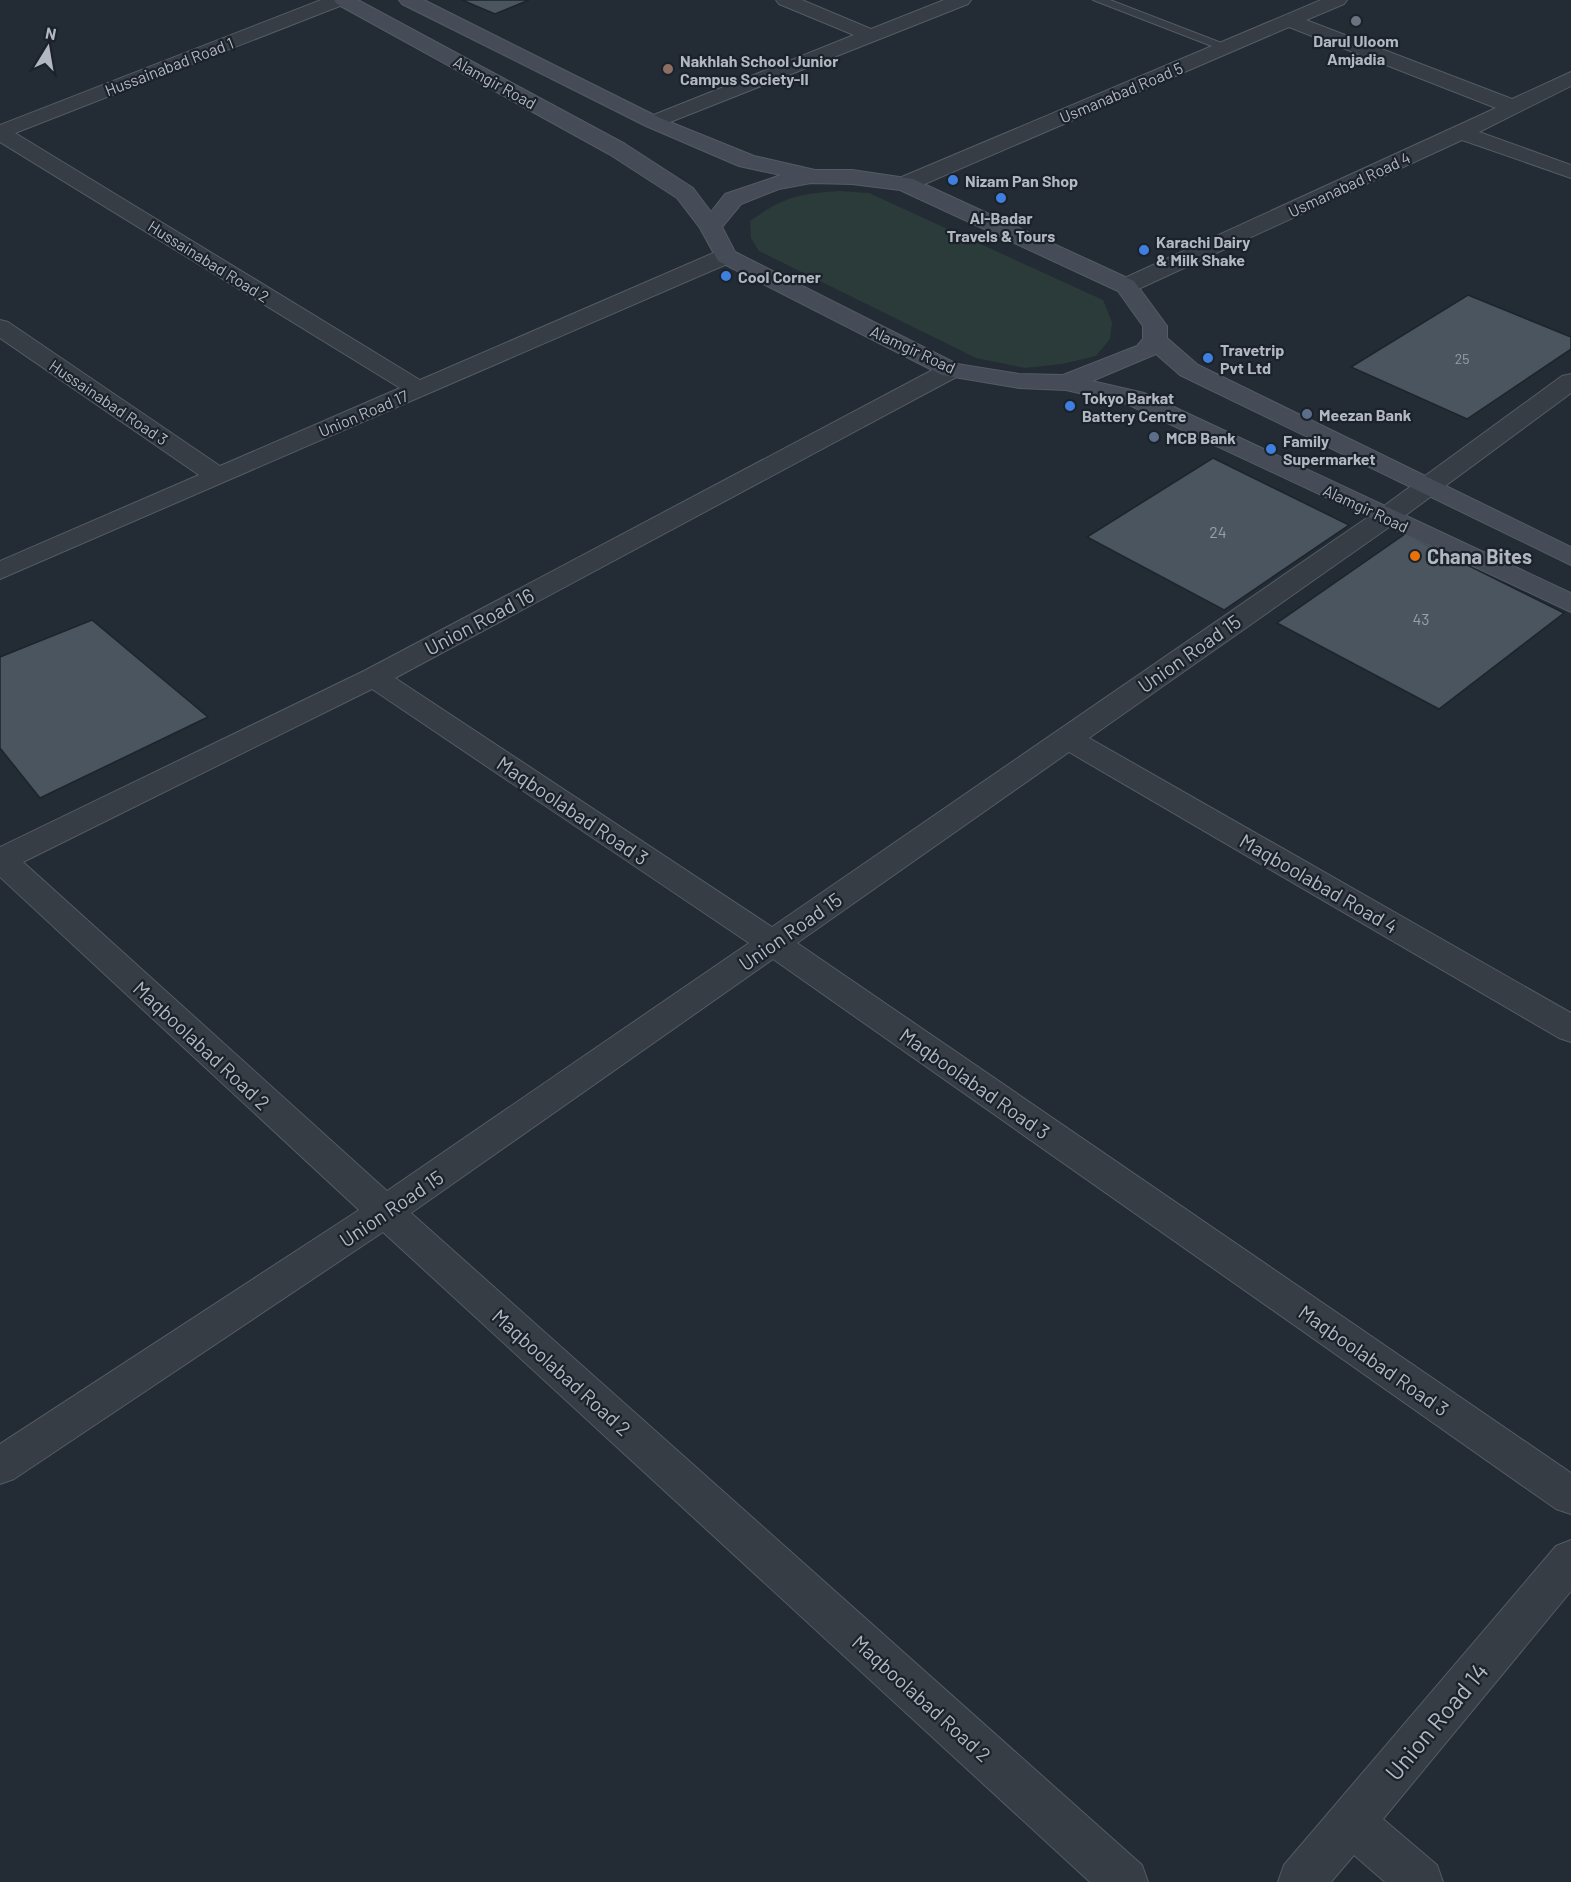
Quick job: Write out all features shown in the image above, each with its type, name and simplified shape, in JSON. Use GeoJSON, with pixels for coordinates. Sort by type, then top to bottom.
{"type":"FeatureCollection","features":[{"type":"Feature","properties":{"kind":"street","name":"Hussainabad Road 1"},"geometry":{"type":"LineString","coordinates":[[0,133],[338,0]]}},
{"type":"Feature","properties":{"kind":"street","name":"Alamgir Road"},"geometry":{"type":"LineString","coordinates":[[344,0],[617,149],[685,193],[711,227],[726,256],[951,370],[1019,381],[1066,383],[1135,398],[1571,604]]}},
{"type":"Feature","properties":{"kind":"street","name":"Alamgir Road"},"geometry":{"type":"LineString","coordinates":[[409,0],[653,122],[747,161],[815,177],[852,177],[905,184],[1126,286],[1155,326],[1155,340],[1189,370],[1571,557]]}},
{"type":"Feature","properties":{"kind":"street"},"geometry":{"type":"LineString","coordinates":[[786,0],[870,35]]}},
{"type":"Feature","properties":{"kind":"street"},"geometry":{"type":"LineString","coordinates":[[653,122],[961,0]]}},
{"type":"Feature","properties":{"kind":"street","name":"Usmanabad Road 5"},"geometry":{"type":"LineString","coordinates":[[905,184],[1328,1]]}},
{"type":"Feature","properties":{"kind":"street"},"geometry":{"type":"LineString","coordinates":[[1288,20],[1513,107]]}},
{"type":"Feature","properties":{"kind":"street","name":"Usmanabad Road 4"},"geometry":{"type":"LineString","coordinates":[[1126,286],[1461,133],[1571,78]]}},
{"type":"Feature","properties":{"kind":"street","name":"Hussainabad Road 2"},"geometry":{"type":"LineString","coordinates":[[0,133],[418,389]]}},
{"type":"Feature","properties":{"kind":"street"},"geometry":{"type":"LineString","coordinates":[[1461,133],[1571,172]]}},
{"type":"Feature","properties":{"kind":"street"},"geometry":{"type":"LineString","coordinates":[[711,227],[733,199],[774,183],[815,177]]}},
{"type":"Feature","properties":{"kind":"street","name":"Union Road 17"},"geometry":{"type":"LineString","coordinates":[[0,571],[726,256]]}},
{"type":"Feature","properties":{"kind":"street","name":"Hussainabad Road 3"},"geometry":{"type":"LineString","coordinates":[[0,327],[217,476]]}},
{"type":"Feature","properties":{"kind":"street"},"geometry":{"type":"LineString","coordinates":[[1066,383],[1146,351],[1155,340]]}},
{"type":"Feature","properties":{"kind":"street","name":"Union Road 16"},"geometry":{"type":"LineString","coordinates":[[0,860],[374,677],[951,370]]}},
{"type":"Feature","properties":{"kind":"street","name":"Union Road 15"},"geometry":{"type":"LineString","coordinates":[[0,1466],[385,1212],[1386,517],[1571,381]]}},
{"type":"Feature","properties":{"kind":"street","name":"Maqboolabad Road 3"},"geometry":{"type":"LineString","coordinates":[[374,677],[773,943],[1571,1496]]}},
{"type":"Feature","properties":{"kind":"street","name":"Maqboolabad Road 4"},"geometry":{"type":"LineString","coordinates":[[1067,738],[1571,1029]]}},
{"type":"Feature","properties":{"kind":"street","name":"Maqboolabad Road 2"},"geometry":{"type":"LineString","coordinates":[[0,860],[1125,1882]]}},
{"type":"Feature","properties":{"kind":"street","name":"Union Road 14"},"geometry":{"type":"LineString","coordinates":[[1301,1882],[1571,1559]]}},
{"type":"Feature","properties":{"kind":"street"},"geometry":{"type":"LineString","coordinates":[[1351,1822],[1420,1882]]}},
{"type":"Feature","properties":{"kind":"lane"},"geometry":{"type":"LineString","coordinates":[[1099,0],[1226,47]]}},
{"type":"Feature","properties":{"kind":"shaded area"},"geometry":{"type":"Polygon","coordinates":[[[839,191],[869,193],[1103,300],[1112,322],[1110,339],[1096,356],[1062,364],[1025,368],[976,358],[759,251],[751,238],[750,221],[792,198],[839,191]]]}},
{"type":"Feature","properties":{"kind":"building"},"geometry":{"type":"Polygon","coordinates":[[[462,0],[529,0],[495,14],[462,0]]]}},
{"type":"Feature","properties":{"kind":"building"},"geometry":{"type":"Polygon","coordinates":[[[1468,295],[1571,337],[1571,349],[1467,419],[1351,367],[1468,295]]]}},
{"type":"Feature","properties":{"kind":"building"},"geometry":{"type":"Polygon","coordinates":[[[1213,458],[1349,525],[1224,610],[1087,537],[1213,458]]]}},
{"type":"Feature","properties":{"kind":"building"},"geometry":{"type":"Polygon","coordinates":[[[1405,534],[1564,613],[1439,709],[1277,623],[1405,534]]]}},
{"type":"Feature","properties":{"kind":"building"},"geometry":{"type":"Polygon","coordinates":[[[92,620],[208,717],[40,798],[0,748],[0,657],[92,620]]]}},
{"type":"Feature","properties":{"kind":"place","name":"Darul Uloom Amjadia"},"geometry":{"type":"Point","coordinates":[1356,21]}},
{"type":"Feature","properties":{"kind":"place","name":"Nakhlah School Junior Campus Society-II"},"geometry":{"type":"Point","coordinates":[668,69]}},
{"type":"Feature","properties":{"kind":"place","name":"Nizam Pan Shop"},"geometry":{"type":"Point","coordinates":[953,180]}},
{"type":"Feature","properties":{"kind":"place","name":"Al-Badar Travels & Tours"},"geometry":{"type":"Point","coordinates":[1001,198]}},
{"type":"Feature","properties":{"kind":"place","name":"Karachi Dairy & Milk Shake"},"geometry":{"type":"Point","coordinates":[1144,250]}},
{"type":"Feature","properties":{"kind":"place","name":"Cool Corner"},"geometry":{"type":"Point","coordinates":[726,276]}},
{"type":"Feature","properties":{"kind":"place","name":"Travetrip Pvt Ltd"},"geometry":{"type":"Point","coordinates":[1208,358]}},
{"type":"Feature","properties":{"kind":"place","name":"Tokyo Barkat Battery Centre"},"geometry":{"type":"Point","coordinates":[1070,406]}},
{"type":"Feature","properties":{"kind":"place","name":"Meezan Bank"},"geometry":{"type":"Point","coordinates":[1307,414]}},
{"type":"Feature","properties":{"kind":"place","name":"MCB Bank"},"geometry":{"type":"Point","coordinates":[1154,437]}},
{"type":"Feature","properties":{"kind":"place","name":"Family Supermarket"},"geometry":{"type":"Point","coordinates":[1271,449]}},
{"type":"Feature","properties":{"kind":"place","name":"Chana Bites"},"geometry":{"type":"Point","coordinates":[1415,556]}}]}
